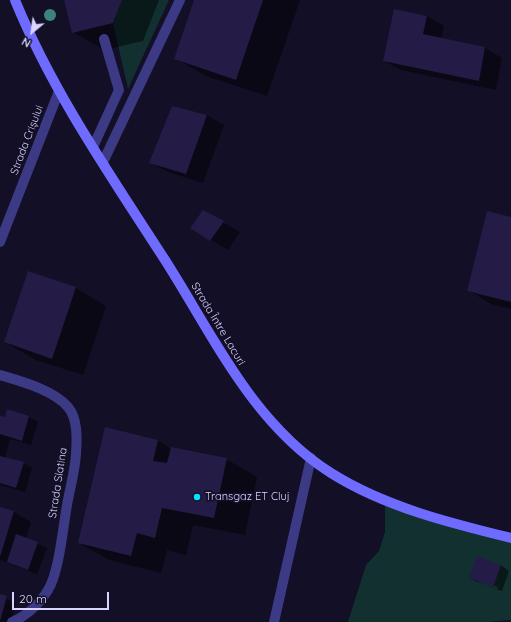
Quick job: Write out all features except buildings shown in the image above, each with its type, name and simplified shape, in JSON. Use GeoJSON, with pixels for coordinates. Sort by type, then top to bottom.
{"type":"FeatureCollection","features":[{"type":"Feature","properties":{"kind":"street","name":"Strada Între Lacuri"},"geometry":{"type":"LineString","coordinates":[[16,0],[46,67],[59,91],[178,280],[209,334],[238,378],[263,412],[292,443],[331,473],[375,495],[431,517],[511,538]]}},
{"type":"Feature","properties":{"kind":"street"},"geometry":{"type":"LineString","coordinates":[[103,162],[180,0]]}},
{"type":"Feature","properties":{"kind":"street"},"geometry":{"type":"LineString","coordinates":[[93,147],[119,90],[104,39]]}},
{"type":"Feature","properties":{"kind":"street","name":"Strada Crișului"},"geometry":{"type":"LineString","coordinates":[[0,242],[59,91]]}},
{"type":"Feature","properties":{"kind":"street","name":"Strada Slatina"},"geometry":{"type":"LineString","coordinates":[[0,375],[28,383],[54,396],[68,407],[74,418],[76,435],[76,455],[55,569],[49,589],[32,611],[12,622]]}},
{"type":"Feature","properties":{"kind":"street"},"geometry":{"type":"LineString","coordinates":[[274,622],[311,458]]}},
{"type":"Feature","properties":{"kind":"green space"},"geometry":{"type":"Polygon","coordinates":[[[122,0],[169,0],[128,89],[113,23],[122,0]]]}},
{"type":"Feature","properties":{"kind":"green space"},"geometry":{"type":"Polygon","coordinates":[[[385,499],[511,538],[511,620],[488,622],[348,622],[366,565],[379,551],[385,532],[385,499]]]}},
{"type":"Feature","properties":{"kind":"place","name":"Transgaz ET Cluj"},"geometry":{"type":"Point","coordinates":[197,497]}}]}
